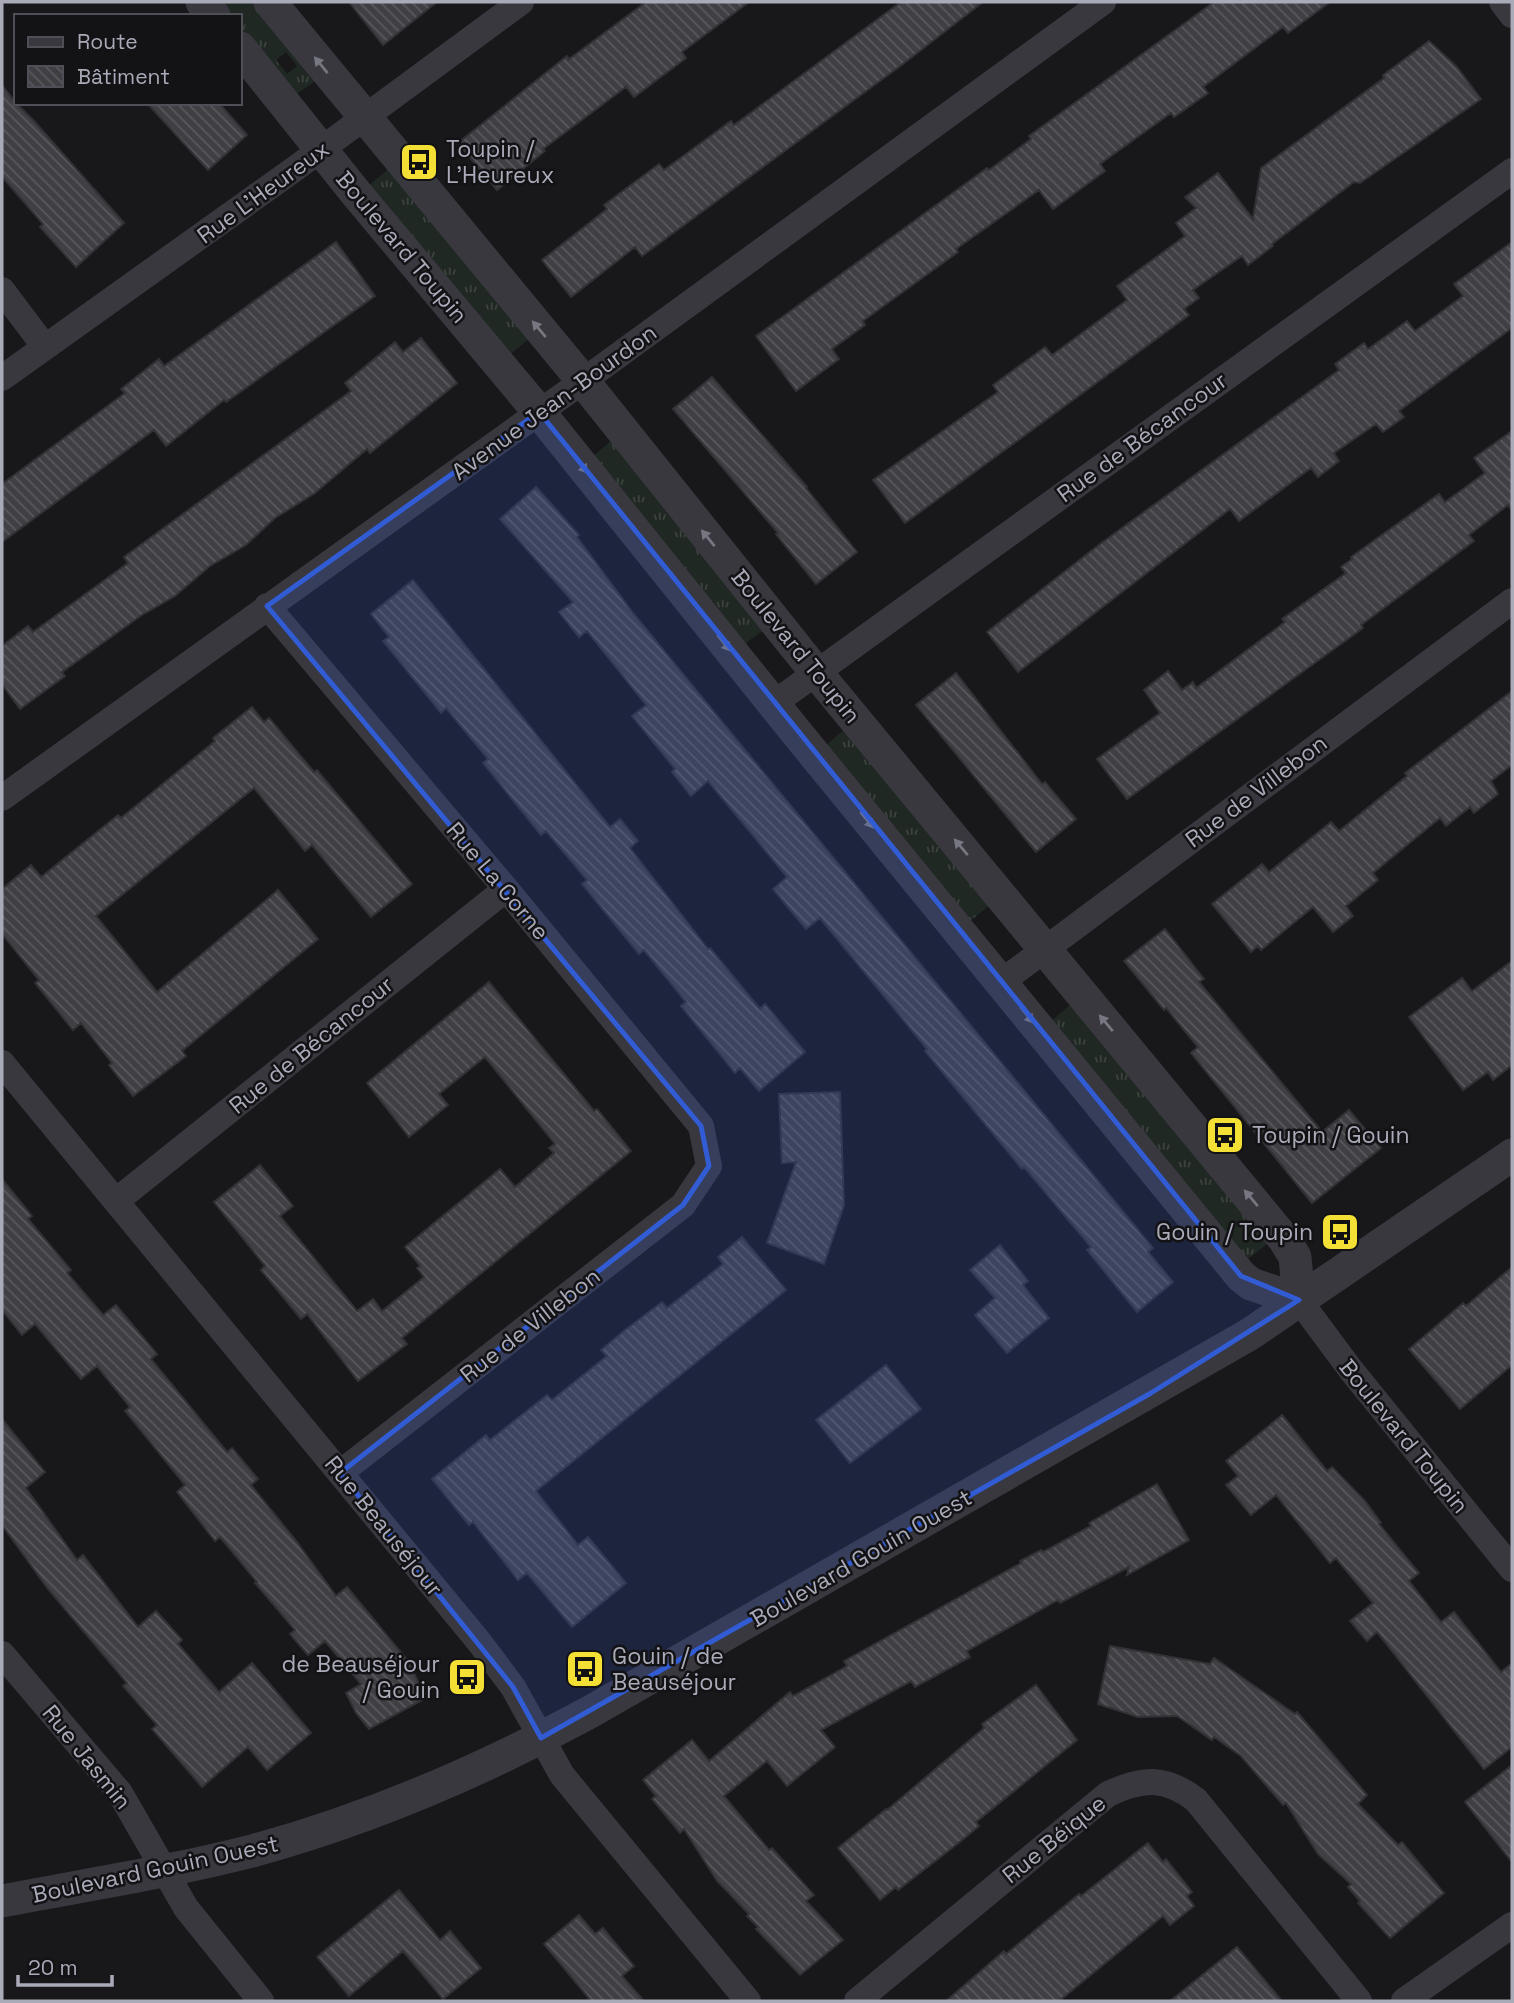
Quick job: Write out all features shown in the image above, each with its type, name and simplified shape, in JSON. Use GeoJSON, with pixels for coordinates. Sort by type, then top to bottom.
{"type":"FeatureCollection","features":[{"type":"Feature","properties":{"kind":"street","name":"Boulevard Toupin"},"geometry":{"type":"LineString","coordinates":[[270,2],[1284,1239],[1294,1257],[1298,1300],[1351,1370],[1512,1569]]}},
{"type":"Feature","properties":{"kind":"street","name":"Rue L'Heureux"},"geometry":{"type":"LineString","coordinates":[[2,378],[321,150],[521,2]]}},
{"type":"Feature","properties":{"kind":"street","name":"Avenue Jean-Bourdon"},"geometry":{"type":"LineString","coordinates":[[2,798],[583,382],[1103,2]]}},
{"type":"Feature","properties":{"kind":"street"},"geometry":{"type":"LineString","coordinates":[[1502,2],[1512,15]]}},
{"type":"Feature","properties":{"kind":"street","name":"Boulevard Toupin"},"geometry":{"type":"LineString","coordinates":[[242,51],[1241,1276],[1251,1284],[1298,1300]]}},
{"type":"Feature","properties":{"kind":"street","name":"Rue de Bécancour"},"geometry":{"type":"LineString","coordinates":[[773,704],[1512,171]]}},
{"type":"Feature","properties":{"kind":"street"},"geometry":{"type":"LineString","coordinates":[[2,290],[45,346]]}},
{"type":"Feature","properties":{"kind":"street","name":"Rue de Villebon"},"geometry":{"type":"LineString","coordinates":[[1000,983],[1512,601]]}},
{"type":"Feature","properties":{"kind":"street","name":"Rue La Corne"},"geometry":{"type":"LineString","coordinates":[[267,606],[506,889],[701,1126],[709,1166]]}},
{"type":"Feature","properties":{"kind":"street","name":"Rue de Bécancour"},"geometry":{"type":"LineString","coordinates":[[116,1201],[506,889]]}},
{"type":"Feature","properties":{"kind":"street","name":"Rue Beauséjour"},"geometry":{"type":"LineString","coordinates":[[2,1063],[513,1687],[562,1775],[748,2001]]}},
{"type":"Feature","properties":{"kind":"street","name":"Boulevard Gouin Ouest"},"geometry":{"type":"LineString","coordinates":[[2,1901],[251,1851],[347,1821],[508,1755],[1250,1334],[1512,1155]]}},
{"type":"Feature","properties":{"kind":"street","name":"Rue de Villebon"},"geometry":{"type":"LineString","coordinates":[[340,1473],[683,1205],[709,1166]]}},
{"type":"Feature","properties":{"kind":"street","name":"Rue Jasmin"},"geometry":{"type":"LineString","coordinates":[[2,1654],[120,1793],[197,1924],[261,2001]]}},
{"type":"Feature","properties":{"kind":"street","name":"Rue Béique"},"geometry":{"type":"LineString","coordinates":[[857,2001],[1108,1794],[1147,1782],[1173,1786],[1196,1800],[1359,2001]]}},
{"type":"Feature","properties":{"kind":"street"},"geometry":{"type":"LineString","coordinates":[[1404,2001],[1512,1925]]}},
{"type":"Feature","properties":{"kind":"highlighted area"},"geometry":{"type":"Polygon","coordinates":[[[539,412],[1241,1276],[1299,1300],[1151,1393],[541,1738],[513,1687],[340,1473],[683,1205],[709,1166],[701,1126],[267,606],[539,412]]]}},
{"type":"Feature","properties":{"kind":"green space"},"geometry":{"type":"Polygon","coordinates":[[[217,2],[255,2],[318,79],[294,96],[242,32],[242,14],[226,14],[217,2]],[[286,52],[276,60],[287,74],[297,66],[286,52]]]}},
{"type":"Feature","properties":{"kind":"green space"},"geometry":{"type":"Polygon","coordinates":[[[390,168],[530,338],[507,357],[368,186],[390,168]]]}},
{"type":"Feature","properties":{"kind":"green space"},"geometry":{"type":"Polygon","coordinates":[[[612,440],[765,629],[742,646],[591,458],[612,440]]]}},
{"type":"Feature","properties":{"kind":"green space"},"geometry":{"type":"Polygon","coordinates":[[[846,728],[991,904],[968,923],[824,747],[846,728]]]}},
{"type":"Feature","properties":{"kind":"green space"},"geometry":{"type":"Polygon","coordinates":[[[1071,1004],[1267,1244],[1244,1262],[1050,1022],[1071,1004]]]}},
{"type":"Feature","properties":{"kind":"building"},"geometry":{"type":"Polygon","coordinates":[[[349,2],[437,2],[383,45],[349,2]]]}},
{"type":"Feature","properties":{"kind":"building"},"geometry":{"type":"Polygon","coordinates":[[[646,2],[749,2],[682,52],[686,58],[634,97],[626,87],[543,149],[545,151],[497,190],[458,143],[567,56],[569,59],[646,2]]]}},
{"type":"Feature","properties":{"kind":"building"},"geometry":{"type":"Polygon","coordinates":[[[901,2],[983,2],[642,256],[635,247],[571,297],[542,260],[607,209],[604,205],[659,164],[664,170],[731,121],[734,125],[901,2]]]}},
{"type":"Feature","properties":{"kind":"building"},"geometry":{"type":"Polygon","coordinates":[[[1214,2],[1330,2],[1288,33],[1283,27],[1203,87],[1208,93],[1174,117],[1171,113],[1100,164],[1105,171],[1053,209],[1039,190],[956,249],[958,252],[863,321],[865,325],[832,349],[839,359],[796,391],[756,336],[987,168],[989,170],[1031,139],[1029,136],[1214,2]]]}},
{"type":"Feature","properties":{"kind":"building"},"geometry":{"type":"Polygon","coordinates":[[[1429,41],[1456,66],[1481,99],[1360,183],[1354,182],[1248,265],[1242,256],[1193,290],[1199,298],[1184,309],[1189,315],[905,523],[873,480],[998,392],[993,385],[1045,347],[1052,355],[1127,300],[1117,286],[1185,236],[1176,223],[1196,208],[1185,197],[1218,173],[1253,219],[1261,168],[1384,78],[1383,75],[1429,41]]]}},
{"type":"Feature","properties":{"kind":"building"},"geometry":{"type":"Polygon","coordinates":[[[2,85],[14,100],[14,105],[18,105],[34,121],[124,223],[76,267],[40,227],[43,224],[2,177],[2,85]]]}},
{"type":"Feature","properties":{"kind":"building"},"geometry":{"type":"Polygon","coordinates":[[[149,105],[221,105],[247,135],[208,170],[149,105]]]}},
{"type":"Feature","properties":{"kind":"building"},"geometry":{"type":"Polygon","coordinates":[[[336,242],[375,296],[226,402],[224,400],[166,446],[154,430],[2,542],[2,484],[125,393],[121,389],[159,359],[164,366],[336,242]]]}},
{"type":"Feature","properties":{"kind":"building"},"geometry":{"type":"Polygon","coordinates":[[[1512,242],[1512,328],[1399,411],[1404,417],[1383,432],[1376,424],[1334,453],[1339,461],[1318,477],[1311,468],[1239,521],[1230,509],[1018,672],[987,632],[1100,544],[1339,370],[1335,364],[1364,343],[1368,349],[1407,321],[1415,331],[1463,296],[1454,284],[1512,242]]]}},
{"type":"Feature","properties":{"kind":"building"},"geometry":{"type":"Polygon","coordinates":[[[421,338],[457,383],[370,453],[367,449],[315,493],[275,518],[246,545],[210,566],[175,596],[142,615],[62,672],[65,676],[20,709],[2,684],[2,646],[28,626],[33,632],[128,563],[124,557],[351,391],[345,383],[395,342],[403,352],[421,338]]]}},
{"type":"Feature","properties":{"kind":"building"},"geometry":{"type":"Polygon","coordinates":[[[712,377],[807,487],[857,552],[816,584],[776,534],[778,533],[673,409],[712,377]]]}},
{"type":"Feature","properties":{"kind":"building"},"geometry":{"type":"Polygon","coordinates":[[[1512,431],[1512,511],[1508,505],[1469,535],[1474,541],[1361,625],[1363,628],[1127,799],[1097,759],[1160,713],[1144,690],[1168,671],[1182,690],[1193,682],[1196,688],[1285,622],[1282,619],[1346,573],[1341,567],[1352,559],[1351,557],[1439,494],[1445,502],[1485,473],[1474,458],[1512,431]]]}},
{"type":"Feature","properties":{"kind":"building"},"geometry":{"type":"Polygon","coordinates":[[[536,487],[579,535],[577,537],[633,613],[1153,1248],[1148,1252],[1173,1282],[1137,1312],[1087,1250],[1091,1247],[1024,1167],[1022,1169],[820,918],[806,929],[773,889],[787,877],[708,781],[691,796],[672,772],[675,769],[632,716],[646,705],[587,631],[579,637],[559,612],[573,602],[500,519],[536,487]]]}},
{"type":"Feature","properties":{"kind":"building"},"geometry":{"type":"Polygon","coordinates":[[[413,580],[610,827],[620,819],[638,841],[630,848],[708,949],[710,948],[760,1009],[765,1004],[805,1052],[759,1091],[740,1068],[735,1073],[681,1006],[686,1002],[644,950],[639,954],[582,884],[587,880],[546,831],[541,835],[483,763],[488,759],[446,708],[441,713],[383,641],[389,637],[371,614],[413,580]]]}},
{"type":"Feature","properties":{"kind":"building"},"geometry":{"type":"Polygon","coordinates":[[[956,673],[1042,784],[1045,782],[1076,819],[1036,852],[916,705],[956,673]]]}},
{"type":"Feature","properties":{"kind":"building"},"geometry":{"type":"Polygon","coordinates":[[[1512,691],[1512,765],[1491,781],[1498,794],[1474,813],[1470,807],[1446,826],[1440,818],[1373,873],[1378,880],[1346,906],[1353,916],[1333,932],[1313,907],[1261,950],[1258,946],[1251,952],[1212,904],[1262,864],[1269,872],[1331,822],[1339,831],[1407,776],[1405,773],[1512,691]]]}},
{"type":"Feature","properties":{"kind":"building"},"geometry":{"type":"Polygon","coordinates":[[[252,707],[264,722],[269,718],[314,772],[317,770],[412,884],[371,917],[312,845],[305,851],[254,788],[96,916],[157,992],[278,890],[318,939],[182,1051],[186,1056],[133,1096],[81,1023],[73,1030],[35,983],[39,980],[2,934],[2,889],[31,865],[41,877],[118,815],[121,818],[252,707]]]}},
{"type":"Feature","properties":{"kind":"building"},"geometry":{"type":"Polygon","coordinates":[[[1165,929],[1204,979],[1199,982],[1322,1132],[1349,1110],[1381,1148],[1312,1203],[1191,1053],[1198,1047],[1124,961],[1165,929]]]}},
{"type":"Feature","properties":{"kind":"building"},"geometry":{"type":"Polygon","coordinates":[[[1512,961],[1512,1065],[1493,1080],[1488,1072],[1463,1090],[1409,1017],[1462,978],[1472,991],[1512,961]]]}},
{"type":"Feature","properties":{"kind":"building"},"geometry":{"type":"Polygon","coordinates":[[[489,982],[594,1111],[597,1109],[631,1151],[402,1338],[407,1344],[358,1381],[307,1314],[301,1319],[261,1270],[265,1266],[214,1202],[260,1165],[293,1206],[280,1216],[357,1311],[373,1299],[382,1311],[424,1277],[417,1268],[420,1266],[405,1247],[500,1169],[515,1187],[554,1153],[549,1148],[555,1144],[485,1057],[439,1094],[448,1105],[409,1137],[367,1083],[489,982]]]}},
{"type":"Feature","properties":{"kind":"building"},"geometry":{"type":"Polygon","coordinates":[[[840,1092],[844,1205],[824,1264],[767,1243],[796,1162],[782,1163],[779,1094],[840,1092]]]}},
{"type":"Feature","properties":{"kind":"building"},"geometry":{"type":"Polygon","coordinates":[[[2,1179],[32,1216],[28,1219],[71,1270],[67,1273],[103,1315],[116,1305],[157,1354],[151,1359],[227,1452],[232,1448],[258,1479],[251,1485],[336,1596],[347,1587],[408,1661],[426,1698],[369,1729],[356,1713],[346,1693],[361,1684],[325,1641],[308,1655],[290,1634],[295,1630],[255,1583],[257,1582],[220,1537],[215,1541],[177,1492],[185,1485],[125,1411],[130,1407],[97,1366],[81,1379],[35,1324],[22,1335],[2,1310],[2,1179]]]}},
{"type":"Feature","properties":{"kind":"building"},"geometry":{"type":"Polygon","coordinates":[[[742,1237],[786,1290],[536,1491],[578,1545],[588,1537],[626,1583],[572,1627],[527,1573],[518,1580],[473,1522],[469,1525],[432,1479],[486,1435],[490,1440],[547,1395],[552,1400],[607,1356],[601,1350],[625,1330],[662,1302],[667,1308],[723,1264],[718,1257],[742,1237]]]}},
{"type":"Feature","properties":{"kind":"building"},"geometry":{"type":"Polygon","coordinates":[[[1000,1245],[1028,1281],[1023,1285],[1049,1318],[1007,1353],[975,1315],[995,1298],[970,1270],[1000,1245]]]}},
{"type":"Feature","properties":{"kind":"building"},"geometry":{"type":"Polygon","coordinates":[[[1512,1267],[1512,1365],[1460,1409],[1409,1349],[1463,1303],[1466,1306],[1512,1267]]]}},
{"type":"Feature","properties":{"kind":"building"},"geometry":{"type":"Polygon","coordinates":[[[886,1365],[921,1409],[850,1463],[816,1420],[886,1365]]]}},
{"type":"Feature","properties":{"kind":"building"},"geometry":{"type":"Polygon","coordinates":[[[1282,1415],[1327,1471],[1332,1467],[1365,1501],[1381,1523],[1379,1524],[1419,1573],[1409,1581],[1441,1622],[1454,1612],[1501,1672],[1512,1663],[1512,1747],[1484,1769],[1377,1632],[1367,1641],[1350,1621],[1373,1603],[1336,1558],[1330,1563],[1276,1495],[1251,1515],[1226,1485],[1238,1476],[1226,1461],[1282,1415]]]}},
{"type":"Feature","properties":{"kind":"building"},"geometry":{"type":"Polygon","coordinates":[[[2,1419],[45,1472],[26,1488],[77,1560],[83,1555],[138,1627],[156,1611],[182,1640],[178,1644],[219,1692],[252,1663],[311,1733],[267,1770],[248,1747],[202,1787],[152,1729],[157,1725],[123,1686],[127,1683],[48,1589],[2,1525],[2,1419]]]}},
{"type":"Feature","properties":{"kind":"building"},"geometry":{"type":"Polygon","coordinates":[[[1157,1484],[1189,1540],[1127,1575],[1129,1567],[1060,1603],[1058,1600],[967,1651],[970,1657],[915,1687],[911,1681],[821,1730],[835,1747],[787,1786],[767,1761],[724,1796],[769,1850],[772,1848],[814,1895],[806,1901],[843,1940],[800,1975],[756,1929],[758,1927],[747,1916],[749,1914],[717,1881],[684,1829],[680,1833],[652,1799],[656,1796],[643,1780],[692,1740],[709,1761],[790,1692],[793,1696],[847,1666],[844,1661],[1021,1563],[1020,1561],[1091,1526],[1089,1523],[1157,1484]]]}},
{"type":"Feature","properties":{"kind":"building"},"geometry":{"type":"Polygon","coordinates":[[[1110,1646],[1210,1664],[1214,1658],[1295,1714],[1297,1712],[1367,1795],[1358,1804],[1398,1845],[1402,1842],[1444,1893],[1390,1938],[1358,1903],[1360,1901],[1348,1887],[1351,1884],[1318,1854],[1286,1803],[1283,1805],[1241,1756],[1177,1716],[1138,1717],[1098,1704],[1110,1646]]]}},
{"type":"Feature","properties":{"kind":"building"},"geometry":{"type":"Polygon","coordinates":[[[1036,1685],[1077,1740],[976,1822],[979,1826],[961,1841],[898,1890],[896,1887],[880,1900],[838,1848],[984,1728],[982,1724],[1036,1685]]]}},
{"type":"Feature","properties":{"kind":"building"},"geometry":{"type":"Polygon","coordinates":[[[1512,1765],[1512,1862],[1465,1802],[1512,1765]]]}},
{"type":"Feature","properties":{"kind":"building"},"geometry":{"type":"Polygon","coordinates":[[[1148,1843],[1163,1862],[1166,1859],[1192,1892],[1187,1896],[1194,1906],[1170,1925],[1163,1916],[1059,2001],[946,2001],[1004,1951],[1006,1954],[1079,1894],[1081,1896],[1148,1843]]]}},
{"type":"Feature","properties":{"kind":"building"},"geometry":{"type":"Polygon","coordinates":[[[399,1890],[440,1940],[450,1931],[481,1968],[443,1999],[403,1951],[349,1996],[317,1957],[399,1890]]]}},
{"type":"Feature","properties":{"kind":"building"},"geometry":{"type":"Polygon","coordinates":[[[579,1915],[595,1934],[603,1928],[634,1966],[622,1976],[644,2001],[591,2001],[544,1944],[579,1915]]]}},
{"type":"Feature","properties":{"kind":"building"},"geometry":{"type":"Polygon","coordinates":[[[1237,1947],[1282,2001],[1170,2001],[1237,1947]]]}},
{"type":"Feature","properties":{"kind":"place","name":"Toupin / L'Heureux"},"geometry":{"type":"Point","coordinates":[419,162]}},
{"type":"Feature","properties":{"kind":"place","name":"Toupin / Gouin"},"geometry":{"type":"Point","coordinates":[1225,1135]}},
{"type":"Feature","properties":{"kind":"place","name":"Gouin / Toupin"},"geometry":{"type":"Point","coordinates":[1340,1232]}},
{"type":"Feature","properties":{"kind":"place","name":"Gouin / de Beauséjour"},"geometry":{"type":"Point","coordinates":[585,1669]}},
{"type":"Feature","properties":{"kind":"place","name":"de Beauséjour / Gouin"},"geometry":{"type":"Point","coordinates":[467,1677]}}]}
